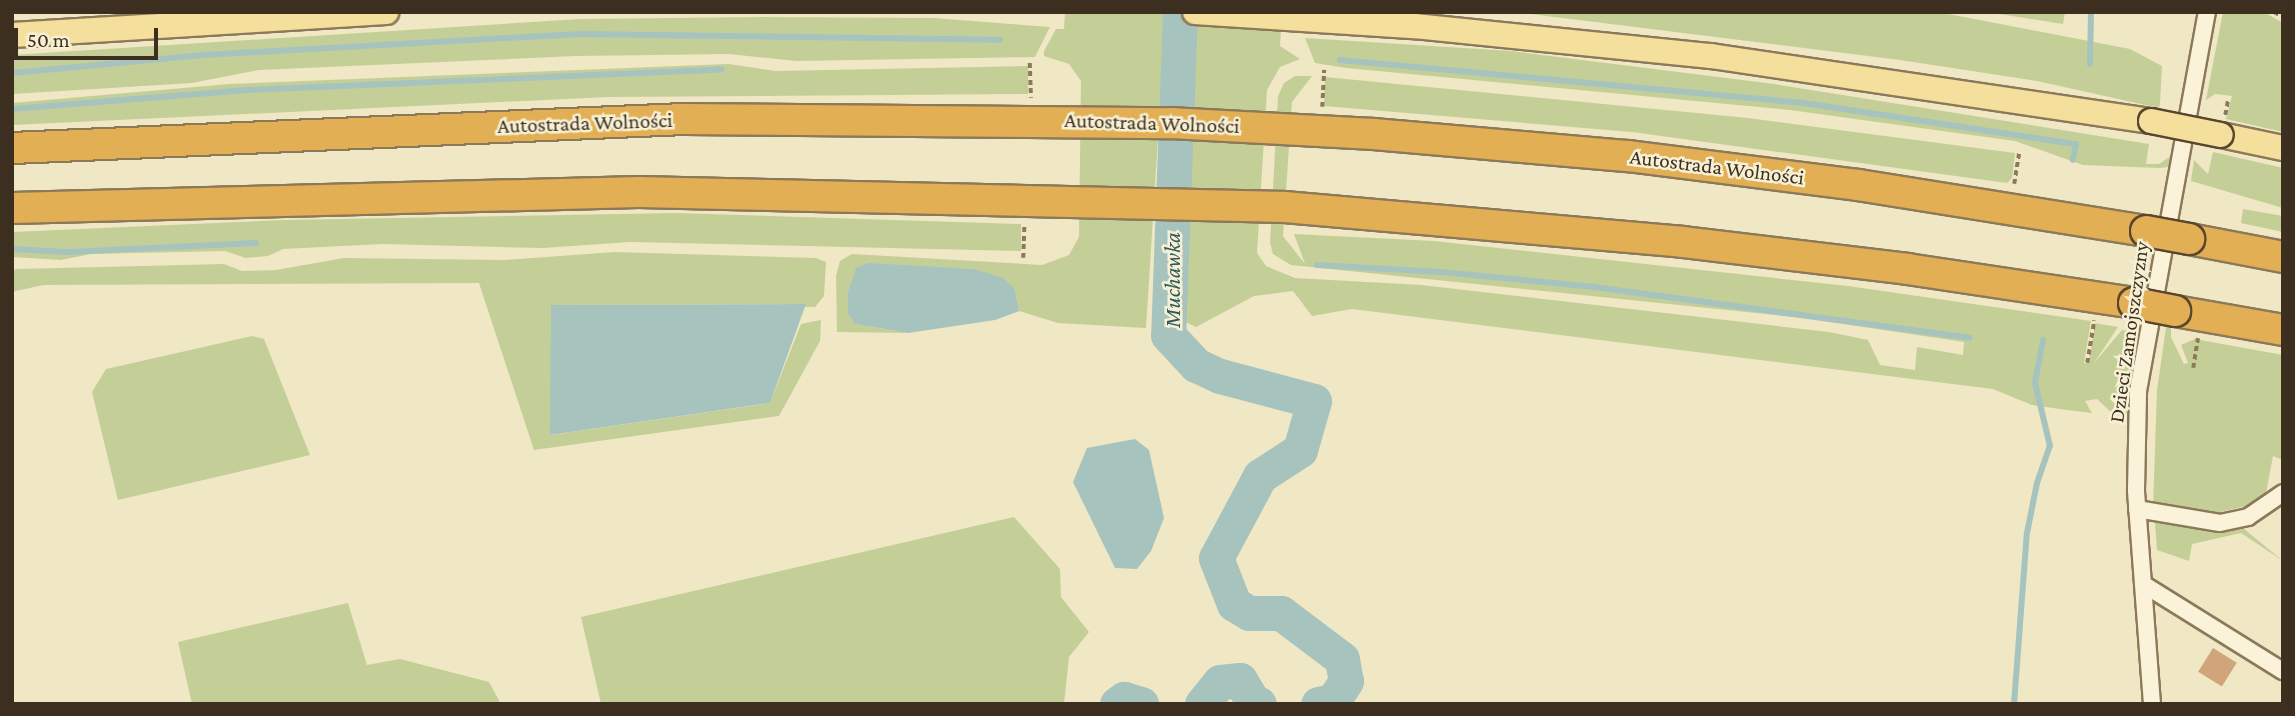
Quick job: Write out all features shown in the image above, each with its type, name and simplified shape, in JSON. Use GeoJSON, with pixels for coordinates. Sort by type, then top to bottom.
{"type":"FeatureCollection","features":[{"type":"Feature","properties":{"kind":"highway","name":"Autostrada Wolności"},"geometry":{"type":"LineString","coordinates":[[12,148],[634,121],[1055,119],[1307,130],[1718,166],[2146,231],[2283,257]]}},
{"type":"Feature","properties":{"kind":"highway"},"geometry":{"type":"LineString","coordinates":[[12,208],[639,192],[1039,199],[1285,207],[1696,244],[1920,271],[2134,303],[2283,330]]}},
{"type":"Feature","properties":{"kind":"main road"},"geometry":{"type":"LineString","coordinates":[[12,36],[386,12]]}},
{"type":"Feature","properties":{"kind":"main road"},"geometry":{"type":"LineString","coordinates":[[1195,12],[1298,17],[1711,56],[2151,121],[2283,148]]}},
{"type":"Feature","properties":{"kind":"street","name":"Dzieci Zamojszczyzny"},"geometry":{"type":"LineString","coordinates":[[2152,704],[2134,448],[2142,364],[2207,12]]}},
{"type":"Feature","properties":{"kind":"street"},"geometry":{"type":"LineString","coordinates":[[2137,509],[2220,523],[2248,517],[2283,493]]}},
{"type":"Feature","properties":{"kind":"street"},"geometry":{"type":"LineString","coordinates":[[2143,584],[2283,671]]}},
{"type":"Feature","properties":{"kind":"path"},"geometry":{"type":"LineString","coordinates":[[2274,12],[2283,17]]}},
{"type":"Feature","properties":{"kind":"path"},"geometry":{"type":"LineString","coordinates":[[1030,63],[1031,98]]}},
{"type":"Feature","properties":{"kind":"path"},"geometry":{"type":"LineString","coordinates":[[1307,130],[1324,70]]}},
{"type":"Feature","properties":{"kind":"path"},"geometry":{"type":"LineString","coordinates":[[2014,184],[2019,150]]}},
{"type":"Feature","properties":{"kind":"path"},"geometry":{"type":"LineString","coordinates":[[1023,258],[1039,199]]}},
{"type":"Feature","properties":{"kind":"path"},"geometry":{"type":"LineString","coordinates":[[2087,363],[2094,318]]}},
{"type":"Feature","properties":{"kind":"green space"},"geometry":{"type":"Polygon","coordinates":[[[1065,12],[1166,12],[1146,328],[1058,323],[1019,311],[1015,289],[975,269],[919,267],[855,324],[908,333],[837,332],[836,276],[840,261],[852,254],[1042,265],[1069,255],[1079,237],[1081,81],[1069,64],[1044,56],[1056,29],[1064,29],[1065,12]]]}},
{"type":"Feature","properties":{"kind":"green space"},"geometry":{"type":"Polygon","coordinates":[[[1193,12],[1282,12],[1280,46],[1300,59],[1280,67],[1267,90],[1257,253],[1266,266],[1295,278],[1421,285],[1829,332],[1868,340],[1880,365],[1915,370],[1917,347],[1963,355],[1964,342],[1803,318],[1291,265],[1273,254],[1270,243],[1278,96],[1284,83],[1295,76],[1312,76],[1292,102],[1283,236],[1305,264],[1294,234],[1434,241],[1848,286],[2091,321],[2084,363],[2089,363],[2095,323],[2118,327],[2094,363],[2122,330],[2136,332],[2128,410],[2125,416],[2113,414],[2097,399],[2085,401],[2092,413],[2067,410],[2032,405],[1993,389],[1352,309],[1312,316],[1293,291],[1254,296],[1196,327],[1181,320],[1193,12]]]}},
{"type":"Feature","properties":{"kind":"green space"},"geometry":{"type":"Polygon","coordinates":[[[1513,12],[1938,12],[2130,49],[2162,66],[2160,103],[2159,108],[2037,81],[1900,60],[1513,12]]]}},
{"type":"Feature","properties":{"kind":"green space"},"geometry":{"type":"Polygon","coordinates":[[[1987,12],[2065,12],[2063,24],[1987,12]]]}},
{"type":"Feature","properties":{"kind":"green space"},"geometry":{"type":"Polygon","coordinates":[[[2223,12],[2264,12],[2283,23],[2283,132],[2226,119],[2232,96],[2215,94],[2206,100],[2223,12]]]}},
{"type":"Feature","properties":{"kind":"green space"},"geometry":{"type":"Polygon","coordinates":[[[933,18],[1050,27],[1035,57],[796,61],[729,54],[576,56],[259,70],[192,83],[12,94],[12,55],[580,19],[933,18]]]}},
{"type":"Feature","properties":{"kind":"green space"},"geometry":{"type":"Polygon","coordinates":[[[1305,38],[1511,51],[1774,84],[2149,144],[2146,164],[2159,164],[2171,156],[2168,167],[2160,168],[2083,165],[2015,141],[1790,110],[1346,68],[1315,63],[1305,38]]]}},
{"type":"Feature","properties":{"kind":"green space"},"geometry":{"type":"Polygon","coordinates":[[[728,64],[776,71],[1028,66],[1028,94],[608,97],[12,125],[12,103],[229,84],[728,64]]]}},
{"type":"Feature","properties":{"kind":"green space"},"geometry":{"type":"Polygon","coordinates":[[[1325,77],[1748,118],[2015,153],[2012,178],[2007,183],[1632,132],[1324,106],[1325,77]]]}},
{"type":"Feature","properties":{"kind":"green space"},"geometry":{"type":"Polygon","coordinates":[[[2213,152],[2283,168],[2283,208],[2191,181],[2194,160],[2208,174],[2213,152]]]}},
{"type":"Feature","properties":{"kind":"green space"},"geometry":{"type":"Polygon","coordinates":[[[2243,209],[2283,216],[2283,232],[2241,223],[2243,209]]]}},
{"type":"Feature","properties":{"kind":"green space"},"geometry":{"type":"Polygon","coordinates":[[[676,213],[1021,224],[1021,251],[630,242],[543,248],[383,244],[283,249],[268,256],[246,258],[225,251],[91,254],[61,260],[12,257],[12,232],[284,220],[676,213]]]}},
{"type":"Feature","properties":{"kind":"green space"},"geometry":{"type":"Polygon","coordinates":[[[615,252],[816,258],[826,262],[824,296],[815,307],[805,307],[805,304],[551,305],[551,435],[770,403],[801,324],[821,320],[820,341],[779,416],[534,450],[479,283],[43,285],[12,292],[12,270],[17,269],[224,264],[242,271],[276,270],[344,258],[505,260],[615,252]]]}},
{"type":"Feature","properties":{"kind":"green space"},"geometry":{"type":"Polygon","coordinates":[[[2167,321],[2171,322],[2171,337],[2184,364],[2188,363],[2181,345],[2195,339],[2283,355],[2283,460],[2273,456],[2266,493],[2247,506],[2215,513],[2153,507],[2157,390],[2167,321]]]}},
{"type":"Feature","properties":{"kind":"green space"},"geometry":{"type":"Polygon","coordinates":[[[252,336],[264,339],[310,455],[118,500],[92,392],[106,369],[252,336]]]}},
{"type":"Feature","properties":{"kind":"green space"},"geometry":{"type":"Polygon","coordinates":[[[1014,517],[1060,569],[1061,597],[1089,632],[1069,657],[1064,704],[601,704],[581,617],[1014,517]]]}},
{"type":"Feature","properties":{"kind":"green space"},"geometry":{"type":"Polygon","coordinates":[[[2163,521],[2243,528],[2283,561],[2241,533],[2192,544],[2189,561],[2157,550],[2155,523],[2163,521]]]}},
{"type":"Feature","properties":{"kind":"green space"},"geometry":{"type":"Polygon","coordinates":[[[348,603],[367,665],[400,659],[489,682],[501,704],[192,704],[178,642],[348,603]]]}},
{"type":"Feature","properties":{"kind":"water"},"geometry":{"type":"Polygon","coordinates":[[[868,263],[975,269],[1003,278],[1015,289],[1019,311],[995,320],[908,333],[855,324],[848,313],[848,293],[856,268],[868,263]]]}},
{"type":"Feature","properties":{"kind":"water"},"geometry":{"type":"Polygon","coordinates":[[[806,304],[770,403],[550,435],[551,305],[806,304]]]}},
{"type":"Feature","properties":{"kind":"water"},"geometry":{"type":"Polygon","coordinates":[[[1135,439],[1149,450],[1164,518],[1151,551],[1137,569],[1115,568],[1073,482],[1087,448],[1135,439]]]}},
{"type":"Feature","properties":{"kind":"building"},"geometry":{"type":"Polygon","coordinates":[[[2213,648],[2237,663],[2222,687],[2198,672],[2213,648]]]}},
{"type":"Feature","properties":{"kind":"waterway","name":"Muchawka"},"geometry":{"type":"LineString","coordinates":[[1180,12],[1168,335],[1196,365],[1220,376],[1314,401],[1300,450],[1260,476],[1216,558],[1234,604],[1249,613],[1281,613],[1342,659],[1346,681],[1333,701],[1318,704]]}},
{"type":"Feature","properties":{"kind":"waterway"},"geometry":{"type":"LineString","coordinates":[[2090,64],[2091,12]]}},
{"type":"Feature","properties":{"kind":"waterway"},"geometry":{"type":"LineString","coordinates":[[12,73],[203,55],[580,34],[1000,40]]}},
{"type":"Feature","properties":{"kind":"waterway"},"geometry":{"type":"LineString","coordinates":[[1340,60],[1797,102],[2076,144],[2073,160]]}},
{"type":"Feature","properties":{"kind":"waterway"},"geometry":{"type":"LineString","coordinates":[[12,109],[250,90],[722,69]]}},
{"type":"Feature","properties":{"kind":"waterway"},"geometry":{"type":"LineString","coordinates":[[12,249],[67,252],[256,243]]}},
{"type":"Feature","properties":{"kind":"waterway"},"geometry":{"type":"LineString","coordinates":[[1317,265],[1441,272],[1594,287],[1970,338]]}},
{"type":"Feature","properties":{"kind":"waterway"},"geometry":{"type":"LineString","coordinates":[[2014,704],[2027,533],[2037,483],[2050,446],[2035,383],[2043,340]]}},
{"type":"Feature","properties":{"kind":"waterway","name":"Muchawka"},"geometry":{"type":"LineString","coordinates":[[1202,704],[1220,682],[1240,680],[1254,703],[1259,704]]}},
{"type":"Feature","properties":{"kind":"waterway","name":"Muchawka"},"geometry":{"type":"LineString","coordinates":[[1117,704],[1124,699],[1141,704]]}}]}
